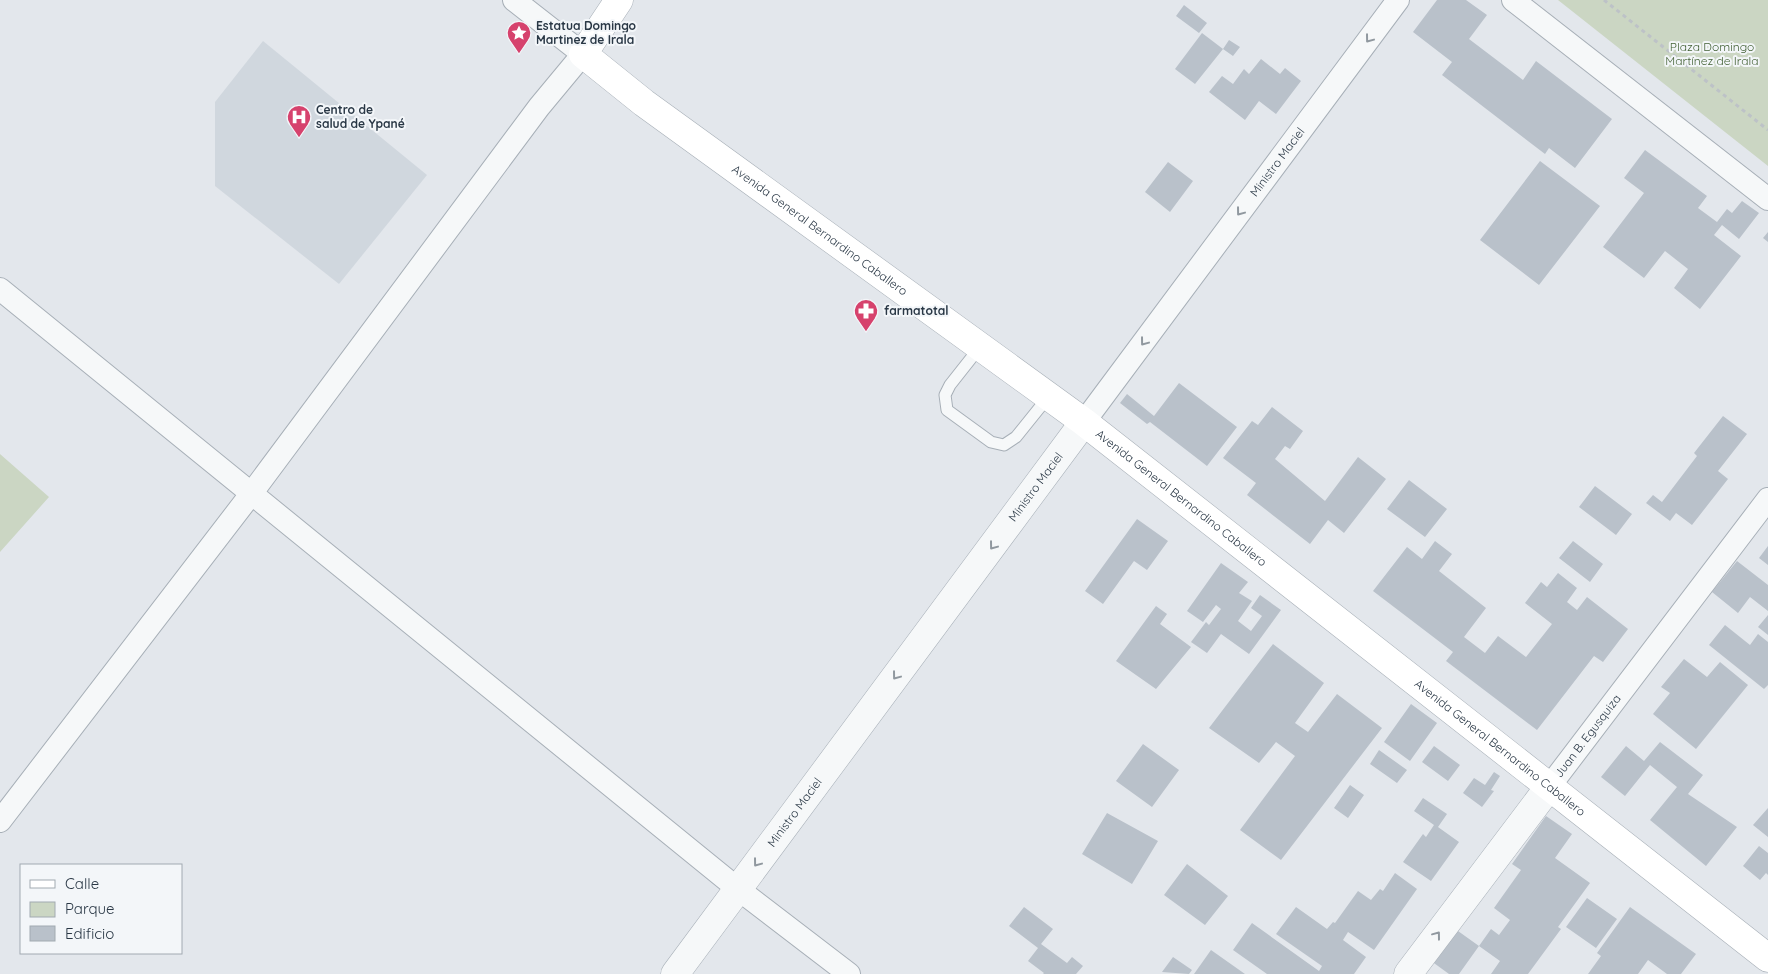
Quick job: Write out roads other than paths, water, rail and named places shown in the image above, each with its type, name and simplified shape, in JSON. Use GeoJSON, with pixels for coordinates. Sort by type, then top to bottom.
{"type":"FeatureCollection","features":[{"type":"Feature","properties":{"kind":"main road"},"geometry":{"type":"LineString","coordinates":[[583,54],[619,0]]}},
{"type":"Feature","properties":{"kind":"main road","name":"Avenida General Bernardino Caballero"},"geometry":{"type":"LineString","coordinates":[[583,54],[644,103],[1084,422],[1768,958]]}},
{"type":"Feature","properties":{"kind":"street"},"geometry":{"type":"LineString","coordinates":[[0,821],[251,494],[539,107],[583,54],[514,0]]}},
{"type":"Feature","properties":{"kind":"street","name":"Ministro Maciel"},"geometry":{"type":"LineString","coordinates":[[675,974],[1398,0]]}},
{"type":"Feature","properties":{"kind":"street"},"geometry":{"type":"LineString","coordinates":[[1513,0],[1768,199]]}},
{"type":"Feature","properties":{"kind":"street"},"geometry":{"type":"LineString","coordinates":[[0,289],[738,889],[849,974]]}},
{"type":"Feature","properties":{"kind":"street","name":"Juan B. Egusquiza"},"geometry":{"type":"LineString","coordinates":[[1408,974],[1768,499]]}},
{"type":"Feature","properties":{"kind":"lane"},"geometry":{"type":"LineString","coordinates":[[980,347],[950,385],[945,395],[947,410],[991,442],[1004,445],[1016,437],[1049,396]]}},
{"type":"Feature","properties":{"kind":"place","name":"Estatua Domingo Martinez de Irala"},"geometry":{"type":"Point","coordinates":[519,54]}},
{"type":"Feature","properties":{"kind":"place","name":"Centro de salud de Ypané"},"geometry":{"type":"Point","coordinates":[299,138]}},
{"type":"Feature","properties":{"kind":"place","name":"farmatotal"},"geometry":{"type":"Point","coordinates":[866,332]}},
{"type":"Feature","properties":{"kind":"park label","name":"Plaza Domingo Martínez de Irala"},"geometry":{"type":"Point","coordinates":[1712,54]}}]}
